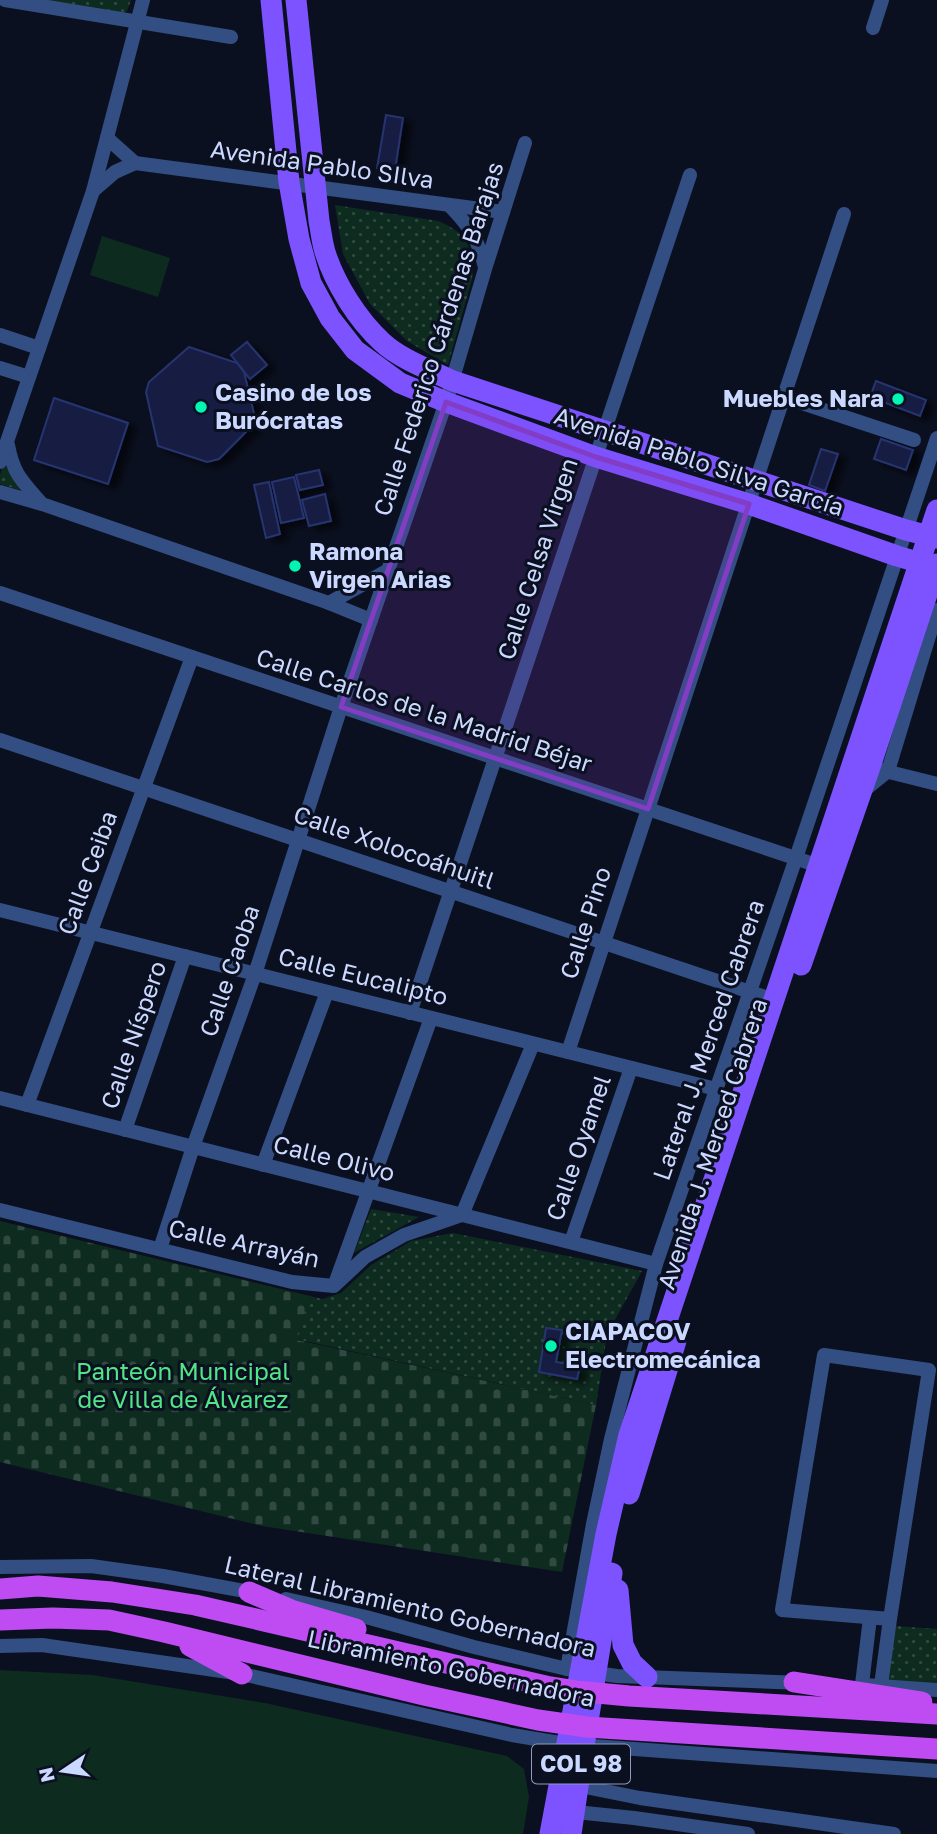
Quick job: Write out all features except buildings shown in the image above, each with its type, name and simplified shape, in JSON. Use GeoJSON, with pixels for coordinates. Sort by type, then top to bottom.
{"type":"FeatureCollection","features":[{"type":"Feature","properties":{"kind":"highway","name":"Libramiento Gobernadora"},"geometry":{"type":"LineString","coordinates":[[0,1589],[38,1586],[112,1592],[195,1605],[545,1686],[582,1680],[937,1714]]}},
{"type":"Feature","properties":{"kind":"highway"},"geometry":{"type":"LineString","coordinates":[[249,1592],[291,1610],[377,1635],[419,1656]]}},
{"type":"Feature","properties":{"kind":"highway","name":"Libramiento Gobernadora"},"geometry":{"type":"LineString","coordinates":[[0,1620],[109,1620],[538,1720],[577,1735],[937,1749]]}},
{"type":"Feature","properties":{"kind":"highway"},"geometry":{"type":"LineString","coordinates":[[164,1632],[242,1674]]}},
{"type":"Feature","properties":{"kind":"highway"},"geometry":{"type":"LineString","coordinates":[[794,1682],[916,1700],[937,1707]]}},
{"type":"Feature","properties":{"kind":"main road","name":"Avenida Pablo Silva García"},"geometry":{"type":"LineString","coordinates":[[271,0],[289,183],[299,239],[311,283],[330,318],[355,350],[400,383],[446,402],[596,457],[749,504],[897,556],[933,565]]}},
{"type":"Feature","properties":{"kind":"main road","name":"Avenida Pablo Silva García"},"geometry":{"type":"LineString","coordinates":[[296,0],[318,221],[324,251],[353,308],[383,343],[453,381],[933,537]]}},
{"type":"Feature","properties":{"kind":"main road","name":"Avenida J. Merced Cabrera"},"geometry":{"type":"LineString","coordinates":[[582,1680],[603,1571],[666,1370],[826,869],[861,793],[933,565],[937,510]]}},
{"type":"Feature","properties":{"kind":"main road","name":"Avenida J. Merced Cabrera"},"geometry":{"type":"LineString","coordinates":[[582,1680],[629,1435],[774,1000],[870,767]]}},
{"type":"Feature","properties":{"kind":"main road"},"geometry":{"type":"LineString","coordinates":[[603,1571],[623,1645],[632,1663],[647,1677]]}},
{"type":"Feature","properties":{"kind":"main road","name":"COL 98"},"geometry":{"type":"LineString","coordinates":[[550,1834],[564,1811],[577,1735],[582,1680]]}},
{"type":"Feature","properties":{"kind":"main road","name":"COL 98"},"geometry":{"type":"LineString","coordinates":[[564,1811],[571,1834]]}},
{"type":"Feature","properties":{"kind":"street"},"geometry":{"type":"LineString","coordinates":[[5,0],[230,37]]}},
{"type":"Feature","properties":{"kind":"street"},"geometry":{"type":"LineString","coordinates":[[0,462],[93,191],[143,0]]}},
{"type":"Feature","properties":{"kind":"street"},"geometry":{"type":"LineString","coordinates":[[873,28],[882,0]]}},
{"type":"Feature","properties":{"kind":"street"},"geometry":{"type":"LineString","coordinates":[[93,191],[116,172],[135,163],[107,138]]}},
{"type":"Feature","properties":{"kind":"street","name":"Calle Federico Cárdenas Barajas"},"geometry":{"type":"LineString","coordinates":[[341,707],[453,381],[525,143]]}},
{"type":"Feature","properties":{"kind":"street","name":"Avenida Pablo SIlva"},"geometry":{"type":"LineString","coordinates":[[135,163],[503,212]]}},
{"type":"Feature","properties":{"kind":"street","name":"Calle Celsa Virgen"},"geometry":{"type":"LineString","coordinates":[[410,1013],[690,175]]}},
{"type":"Feature","properties":{"kind":"street"},"geometry":{"type":"LineString","coordinates":[[449,205],[469,226],[485,268]]}},
{"type":"Feature","properties":{"kind":"street","name":"Calle Pino"},"geometry":{"type":"LineString","coordinates":[[568,1052],[844,214]]}},
{"type":"Feature","properties":{"kind":"street"},"geometry":{"type":"LineString","coordinates":[[0,335],[39,348]]}},
{"type":"Feature","properties":{"kind":"street"},"geometry":{"type":"LineString","coordinates":[[0,368],[29,377]]}},
{"type":"Feature","properties":{"kind":"street"},"geometry":{"type":"LineString","coordinates":[[784,397],[914,440]]}},
{"type":"Feature","properties":{"kind":"street","name":"Lateral J. Merced Cabrera"},"geometry":{"type":"LineString","coordinates":[[582,1680],[577,1616],[593,1524],[611,1439],[656,1264],[937,438]]}},
{"type":"Feature","properties":{"kind":"street"},"geometry":{"type":"LineString","coordinates":[[7,442],[11,464],[23,483],[42,504]]}},
{"type":"Feature","properties":{"kind":"street"},"geometry":{"type":"LineString","coordinates":[[0,492],[329,603],[371,620]]}},
{"type":"Feature","properties":{"kind":"street"},"geometry":{"type":"LineString","coordinates":[[329,603],[387,571]]}},
{"type":"Feature","properties":{"kind":"street","name":"Calle Carlos de la Madrid Béjar"},"geometry":{"type":"LineString","coordinates":[[0,593],[826,869]]}},
{"type":"Feature","properties":{"kind":"street"},"geometry":{"type":"LineString","coordinates":[[937,610],[870,767],[937,784]]}},
{"type":"Feature","properties":{"kind":"street","name":"Calle Ceiba"},"geometry":{"type":"LineString","coordinates":[[27,1105],[192,657]]}},
{"type":"Feature","properties":{"kind":"street","name":"Calle Caoba"},"geometry":{"type":"LineString","coordinates":[[160,1249],[341,707]]}},
{"type":"Feature","properties":{"kind":"street","name":"Calle Xolocoáhuitl"},"geometry":{"type":"LineString","coordinates":[[0,740],[774,1000]]}},
{"type":"Feature","properties":{"kind":"street","name":"Calle Eucalipto"},"geometry":{"type":"LineString","coordinates":[[0,910],[716,1089]]}},
{"type":"Feature","properties":{"kind":"street","name":"Calle Níspero"},"geometry":{"type":"LineString","coordinates":[[125,1130],[185,956]]}},
{"type":"Feature","properties":{"kind":"street"},"geometry":{"type":"LineString","coordinates":[[264,1165],[327,992]]}},
{"type":"Feature","properties":{"kind":"street"},"geometry":{"type":"LineString","coordinates":[[334,1286],[431,1018]]}},
{"type":"Feature","properties":{"kind":"street"},"geometry":{"type":"LineString","coordinates":[[462,1215],[533,1044]]}},
{"type":"Feature","properties":{"kind":"street","name":"Calle Oyamel"},"geometry":{"type":"LineString","coordinates":[[571,1242],[631,1068]]}},
{"type":"Feature","properties":{"kind":"street","name":"Calle Olivo"},"geometry":{"type":"LineString","coordinates":[[0,1098],[656,1264]]}},
{"type":"Feature","properties":{"kind":"street","name":"Calle Arrayán"},"geometry":{"type":"LineString","coordinates":[[0,1210],[292,1282],[334,1286],[365,1257],[404,1235],[462,1215]]}},
{"type":"Feature","properties":{"kind":"street"},"geometry":{"type":"LineString","coordinates":[[881,1685],[929,1370],[824,1355],[782,1610],[890,1619]]}},
{"type":"Feature","properties":{"kind":"street"},"geometry":{"type":"LineString","coordinates":[[577,1616],[603,1571],[593,1524]]}},
{"type":"Feature","properties":{"kind":"street","name":"Lateral Libramiento Gobernadora"},"geometry":{"type":"LineString","coordinates":[[0,1567],[91,1566],[272,1596],[366,1617],[582,1680],[647,1677],[862,1684],[937,1690]]}},
{"type":"Feature","properties":{"kind":"street"},"geometry":{"type":"LineString","coordinates":[[862,1684],[870,1618]]}},
{"type":"Feature","properties":{"kind":"street"},"geometry":{"type":"LineString","coordinates":[[0,1646],[43,1645],[242,1674],[512,1735],[577,1735],[937,1771]]}},
{"type":"Feature","properties":{"kind":"street"},"geometry":{"type":"LineString","coordinates":[[569,1783],[640,1798],[894,1834]]}},
{"type":"Feature","properties":{"kind":"street"},"geometry":{"type":"LineString","coordinates":[[564,1811],[748,1834]]}},
{"type":"Feature","properties":{"kind":"highlighted area"},"geometry":{"type":"Polygon","coordinates":[[[446,402],[596,457],[749,504],[648,809],[341,707],[446,402]]]}},
{"type":"Feature","properties":{"kind":"green space"},"geometry":{"type":"Polygon","coordinates":[[[46,0],[131,0],[125,13],[46,0]]]}},
{"type":"Feature","properties":{"kind":"green space"},"geometry":{"type":"Polygon","coordinates":[[[335,205],[438,221],[456,231],[467,243],[472,259],[472,279],[448,365],[407,341],[370,304],[343,254],[335,205]]]}},
{"type":"Feature","properties":{"kind":"green space"},"geometry":{"type":"Polygon","coordinates":[[[102,236],[170,258],[158,297],[90,275],[102,236]]]}},
{"type":"Feature","properties":{"kind":"green space"},"geometry":{"type":"Polygon","coordinates":[[[4,463],[20,490],[0,484],[4,463]]]}},
{"type":"Feature","properties":{"kind":"green space"},"geometry":{"type":"Polygon","coordinates":[[[371,1209],[419,1217],[354,1253],[371,1209]]]}},
{"type":"Feature","properties":{"kind":"green space","name":"Panteón Municipal de Villa de Álvarez"},"geometry":{"type":"Polygon","coordinates":[[[0,1221],[310,1296],[297,1340],[596,1405],[562,1572],[262,1526],[0,1462],[0,1221]]]}},
{"type":"Feature","properties":{"kind":"green space"},"geometry":{"type":"Polygon","coordinates":[[[453,1233],[642,1271],[607,1334],[596,1405],[296,1339],[310,1296],[322,1299],[341,1293],[371,1265],[411,1241],[453,1233]]]}},
{"type":"Feature","properties":{"kind":"green space"},"geometry":{"type":"Polygon","coordinates":[[[896,1626],[937,1629],[937,1683],[887,1680],[896,1626]]]}},
{"type":"Feature","properties":{"kind":"green space"},"geometry":{"type":"Polygon","coordinates":[[[0,1670],[93,1675],[265,1703],[507,1756],[524,1769],[529,1797],[523,1834],[0,1834],[0,1670]]]}},
{"type":"Feature","properties":{"kind":"place","name":"Muebles Nara"},"geometry":{"type":"Point","coordinates":[898,399]}},
{"type":"Feature","properties":{"kind":"place","name":"Casino de los Burócratas"},"geometry":{"type":"Point","coordinates":[201,407]}},
{"type":"Feature","properties":{"kind":"place","name":"Ramona Virgen Arias"},"geometry":{"type":"Point","coordinates":[295,566]}},
{"type":"Feature","properties":{"kind":"place","name":"CIAPACOV Electromecánica"},"geometry":{"type":"Point","coordinates":[551,1346]}}]}
